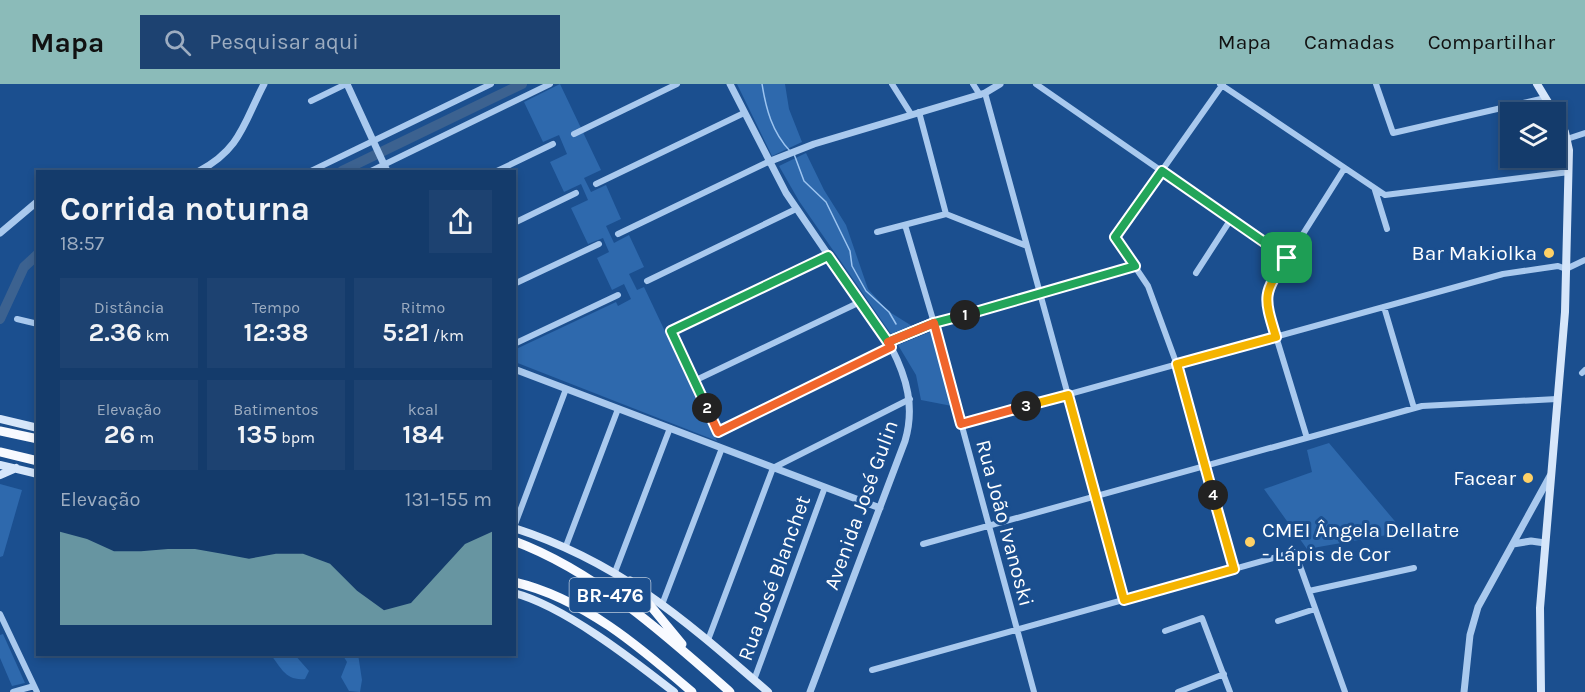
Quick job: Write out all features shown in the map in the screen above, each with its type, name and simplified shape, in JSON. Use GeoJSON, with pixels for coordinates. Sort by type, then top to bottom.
{"type":"FeatureCollection","features":[{"type":"Feature","properties":{"kind":"highway"},"geometry":{"type":"LineString","coordinates":[[0,431],[36,439]]}},
{"type":"Feature","properties":{"kind":"highway"},"geometry":{"type":"LineString","coordinates":[[0,452],[36,461]]}},
{"type":"Feature","properties":{"kind":"highway","name":"BR-476"},"geometry":{"type":"LineString","coordinates":[[516,542],[573,568],[664,635],[730,692]]}},
{"type":"Feature","properties":{"kind":"highway"},"geometry":{"type":"LineString","coordinates":[[630,581],[696,662]]}},
{"type":"Feature","properties":{"kind":"highway","name":"BR-476"},"geometry":{"type":"LineString","coordinates":[[516,583],[552,593],[608,626],[651,656],[692,692]]}},
{"type":"Feature","properties":{"kind":"main road"},"geometry":{"type":"LineString","coordinates":[[1537,84],[1548,102]]}},
{"type":"Feature","properties":{"kind":"main road"},"geometry":{"type":"LineString","coordinates":[[1541,692],[1540,614],[1566,269],[1569,172],[1567,139]]}},
{"type":"Feature","properties":{"kind":"main road"},"geometry":{"type":"LineString","coordinates":[[0,419],[36,428]]}},
{"type":"Feature","properties":{"kind":"main road"},"geometry":{"type":"LineString","coordinates":[[0,465],[36,473]]}},
{"type":"Feature","properties":{"kind":"main road"},"geometry":{"type":"LineString","coordinates":[[0,476],[16,468]]}},
{"type":"Feature","properties":{"kind":"main road"},"geometry":{"type":"LineString","coordinates":[[516,529],[566,546],[615,572],[663,602],[768,692]]}},
{"type":"Feature","properties":{"kind":"main road"},"geometry":{"type":"LineString","coordinates":[[516,594],[555,611],[596,635],[674,692]]}},
{"type":"Feature","properties":{"kind":"street"},"geometry":{"type":"LineString","coordinates":[[201,170],[214,163],[235,143],[245,128],[264,84]]}},
{"type":"Feature","properties":{"kind":"street"},"geometry":{"type":"LineString","coordinates":[[310,101],[346,84],[385,166],[550,84]]}},
{"type":"Feature","properties":{"kind":"street"},"geometry":{"type":"LineString","coordinates":[[313,170],[375,144],[491,84]]}},
{"type":"Feature","properties":{"kind":"street"},"geometry":{"type":"LineString","coordinates":[[574,134],[677,84]]}},
{"type":"Feature","properties":{"kind":"street","name":"Avenida José Gulin"},"geometry":{"type":"LineString","coordinates":[[730,84],[768,162],[796,209],[889,344],[902,369],[910,399],[907,433],[810,692]]}},
{"type":"Feature","properties":{"kind":"street"},"geometry":{"type":"LineString","coordinates":[[892,84],[915,113],[946,214]]}},
{"type":"Feature","properties":{"kind":"street"},"geometry":{"type":"LineString","coordinates":[[973,84],[983,94],[1124,600]]}},
{"type":"Feature","properties":{"kind":"street"},"geometry":{"type":"LineString","coordinates":[[618,234],[768,162],[814,144],[983,94],[1000,84]]}},
{"type":"Feature","properties":{"kind":"street"},"geometry":{"type":"LineString","coordinates":[[1036,84],[1287,258]]}},
{"type":"Feature","properties":{"kind":"street"},"geometry":{"type":"LineString","coordinates":[[1376,84],[1393,133],[1545,98]]}},
{"type":"Feature","properties":{"kind":"street"},"geometry":{"type":"LineString","coordinates":[[1234,569],[1177,364],[1152,295],[1115,237],[1221,85],[1375,190],[1390,195],[1569,172]]}},
{"type":"Feature","properties":{"kind":"street"},"geometry":{"type":"LineString","coordinates":[[596,184],[744,114]]}},
{"type":"Feature","properties":{"kind":"street"},"geometry":{"type":"LineString","coordinates":[[1567,139],[1585,133]]}},
{"type":"Feature","properties":{"kind":"street"},"geometry":{"type":"LineString","coordinates":[[499,170],[553,144]]}},
{"type":"Feature","properties":{"kind":"street"},"geometry":{"type":"LineString","coordinates":[[1307,438],[1267,307],[1267,291],[1344,169]]}},
{"type":"Feature","properties":{"kind":"street"},"geometry":{"type":"LineString","coordinates":[[1375,190],[1387,229]]}},
{"type":"Feature","properties":{"kind":"street"},"geometry":{"type":"LineString","coordinates":[[516,222],[576,193]]}},
{"type":"Feature","properties":{"kind":"street"},"geometry":{"type":"LineString","coordinates":[[0,233],[36,203]]}},
{"type":"Feature","properties":{"kind":"street"},"geometry":{"type":"LineString","coordinates":[[647,281],[796,209]]}},
{"type":"Feature","properties":{"kind":"street"},"geometry":{"type":"LineString","coordinates":[[878,232],[946,214],[1027,246]]}},
{"type":"Feature","properties":{"kind":"street"},"geometry":{"type":"LineString","coordinates":[[1196,273],[1231,219]]}},
{"type":"Feature","properties":{"kind":"street","name":"Rua João Ivanoski"},"geometry":{"type":"LineString","coordinates":[[905,225],[934,323],[1034,692]]}},
{"type":"Feature","properties":{"kind":"street"},"geometry":{"type":"LineString","coordinates":[[516,283],[599,244]]}},
{"type":"Feature","properties":{"kind":"street"},"geometry":{"type":"LineString","coordinates":[[828,256],[671,331],[718,432],[934,323],[1135,266]]}},
{"type":"Feature","properties":{"kind":"street"},"geometry":{"type":"LineString","coordinates":[[961,424],[1513,272],[1558,266],[1566,269],[1585,260]]}},
{"type":"Feature","properties":{"kind":"street"},"geometry":{"type":"LineString","coordinates":[[516,343],[618,295]]}},
{"type":"Feature","properties":{"kind":"street"},"geometry":{"type":"LineString","coordinates":[[694,381],[860,302]]}},
{"type":"Feature","properties":{"kind":"street"},"geometry":{"type":"LineString","coordinates":[[1384,307],[1414,408]]}},
{"type":"Feature","properties":{"kind":"street"},"geometry":{"type":"LineString","coordinates":[[17,320],[36,324]]}},
{"type":"Feature","properties":{"kind":"street"},"geometry":{"type":"LineString","coordinates":[[516,370],[880,508]]}},
{"type":"Feature","properties":{"kind":"street"},"geometry":{"type":"LineString","coordinates":[[516,523],[566,389]]}},
{"type":"Feature","properties":{"kind":"street"},"geometry":{"type":"LineString","coordinates":[[708,640],[773,468],[910,399]]}},
{"type":"Feature","properties":{"kind":"street"},"geometry":{"type":"LineString","coordinates":[[923,544],[1414,408],[1557,399]]}},
{"type":"Feature","properties":{"kind":"street"},"geometry":{"type":"LineString","coordinates":[[566,546],[618,409]]}},
{"type":"Feature","properties":{"kind":"street"},"geometry":{"type":"LineString","coordinates":[[615,572],[670,428]]}},
{"type":"Feature","properties":{"kind":"street"},"geometry":{"type":"LineString","coordinates":[[663,602],[722,448]]}},
{"type":"Feature","properties":{"kind":"street"},"geometry":{"type":"LineString","coordinates":[[1464,692],[1468,643],[1475,616],[1550,476]]}},
{"type":"Feature","properties":{"kind":"street","name":"Rua José Blanchet"},"geometry":{"type":"LineString","coordinates":[[754,680],[825,487]]}},
{"type":"Feature","properties":{"kind":"street"},"geometry":{"type":"LineString","coordinates":[[1513,544],[1531,541],[1545,543]]}},
{"type":"Feature","properties":{"kind":"street"},"geometry":{"type":"LineString","coordinates":[[872,670],[1295,552],[1346,692]]}},
{"type":"Feature","properties":{"kind":"street"},"geometry":{"type":"LineString","coordinates":[[1309,591],[1414,568]]}},
{"type":"Feature","properties":{"kind":"street"},"geometry":{"type":"LineString","coordinates":[[1278,621],[1315,609]]}},
{"type":"Feature","properties":{"kind":"street"},"geometry":{"type":"LineString","coordinates":[[0,614],[3,629],[35,689],[13,692]]}},
{"type":"Feature","properties":{"kind":"street"},"geometry":{"type":"LineString","coordinates":[[1165,630],[1202,618],[1230,692]]}},
{"type":"Feature","properties":{"kind":"street"},"geometry":{"type":"LineString","coordinates":[[1178,692],[1224,674]]}},
{"type":"Feature","properties":{"kind":"shaded area"},"geometry":{"type":"Polygon","coordinates":[[[560,84],[601,170],[584,178],[591,192],[606,185],[621,219],[606,226],[614,243],[629,235],[644,267],[629,274],[637,290],[644,287],[717,441],[516,362],[516,349],[616,302],[618,306],[631,299],[624,284],[612,290],[597,258],[609,252],[603,238],[588,244],[571,208],[588,200],[581,184],[564,192],[550,162],[567,154],[559,135],[543,142],[524,102],[560,84]]]}},
{"type":"Feature","properties":{"kind":"shaded area"},"geometry":{"type":"Polygon","coordinates":[[[737,84],[785,84],[789,109],[802,142],[772,156],[737,84]]]}},
{"type":"Feature","properties":{"kind":"shaded area"},"geometry":{"type":"Polygon","coordinates":[[[806,153],[824,190],[846,225],[868,289],[888,311],[912,326],[891,334],[799,201],[779,166],[806,153]]]}},
{"type":"Feature","properties":{"kind":"shaded area"},"geometry":{"type":"Polygon","coordinates":[[[932,331],[952,406],[921,400],[916,375],[898,345],[932,331]]]}},
{"type":"Feature","properties":{"kind":"shaded area"},"geometry":{"type":"Polygon","coordinates":[[[1329,443],[1404,532],[1307,549],[1264,489],[1312,472],[1307,450],[1329,443]]]}},
{"type":"Feature","properties":{"kind":"shaded area"},"geometry":{"type":"Polygon","coordinates":[[[0,484],[22,490],[3,556],[0,557],[0,484]]]}},
{"type":"Feature","properties":{"kind":"shaded area"},"geometry":{"type":"Polygon","coordinates":[[[3,634],[25,683],[12,686],[0,658],[0,635],[3,634]]]}},
{"type":"Feature","properties":{"kind":"shaded area"},"geometry":{"type":"Polygon","coordinates":[[[272,656],[296,656],[309,671],[305,679],[298,679],[288,675],[272,656]]]}},
{"type":"Feature","properties":{"kind":"shaded area"},"geometry":{"type":"Polygon","coordinates":[[[343,656],[358,656],[362,680],[360,692],[349,691],[341,677],[347,662],[343,656]]]}},
{"type":"Feature","properties":{"kind":"waterway"},"geometry":{"type":"LineString","coordinates":[[344,170],[522,84]]}},
{"type":"Feature","properties":{"kind":"waterway"},"geometry":{"type":"LineString","coordinates":[[762,84],[771,120],[790,151]]}},
{"type":"Feature","properties":{"kind":"waterway"},"geometry":{"type":"LineString","coordinates":[[794,154],[804,181],[826,202],[850,251],[852,266],[866,291],[889,312],[896,324]]}},
{"type":"Feature","properties":{"kind":"waterway"},"geometry":{"type":"LineString","coordinates":[[0,319],[24,267],[36,256]]}},
{"type":"Feature","properties":{"kind":"place","name":"Bar Makiolka"},"geometry":{"type":"Point","coordinates":[1549,253]}},
{"type":"Feature","properties":{"kind":"place","name":"Facear"},"geometry":{"type":"Point","coordinates":[1528,478]}},
{"type":"Feature","properties":{"kind":"place","name":"CMEI Ângela Dellatre - Lápis de Cor"},"geometry":{"type":"Point","coordinates":[1250,542]}},
{"type":"Feature","properties":{"kind":"route"},"geometry":{"type":"LineString","coordinates":[[1287,258],[1162,171],[1115,237],[1135,266],[934,323],[888,342],[828,256],[671,331],[718,432],[891,347],[888,342],[934,323],[961,424],[1068,395],[1124,600],[1234,569],[1177,364],[1276,337],[1267,307],[1267,291],[1287,258]]}}]}
